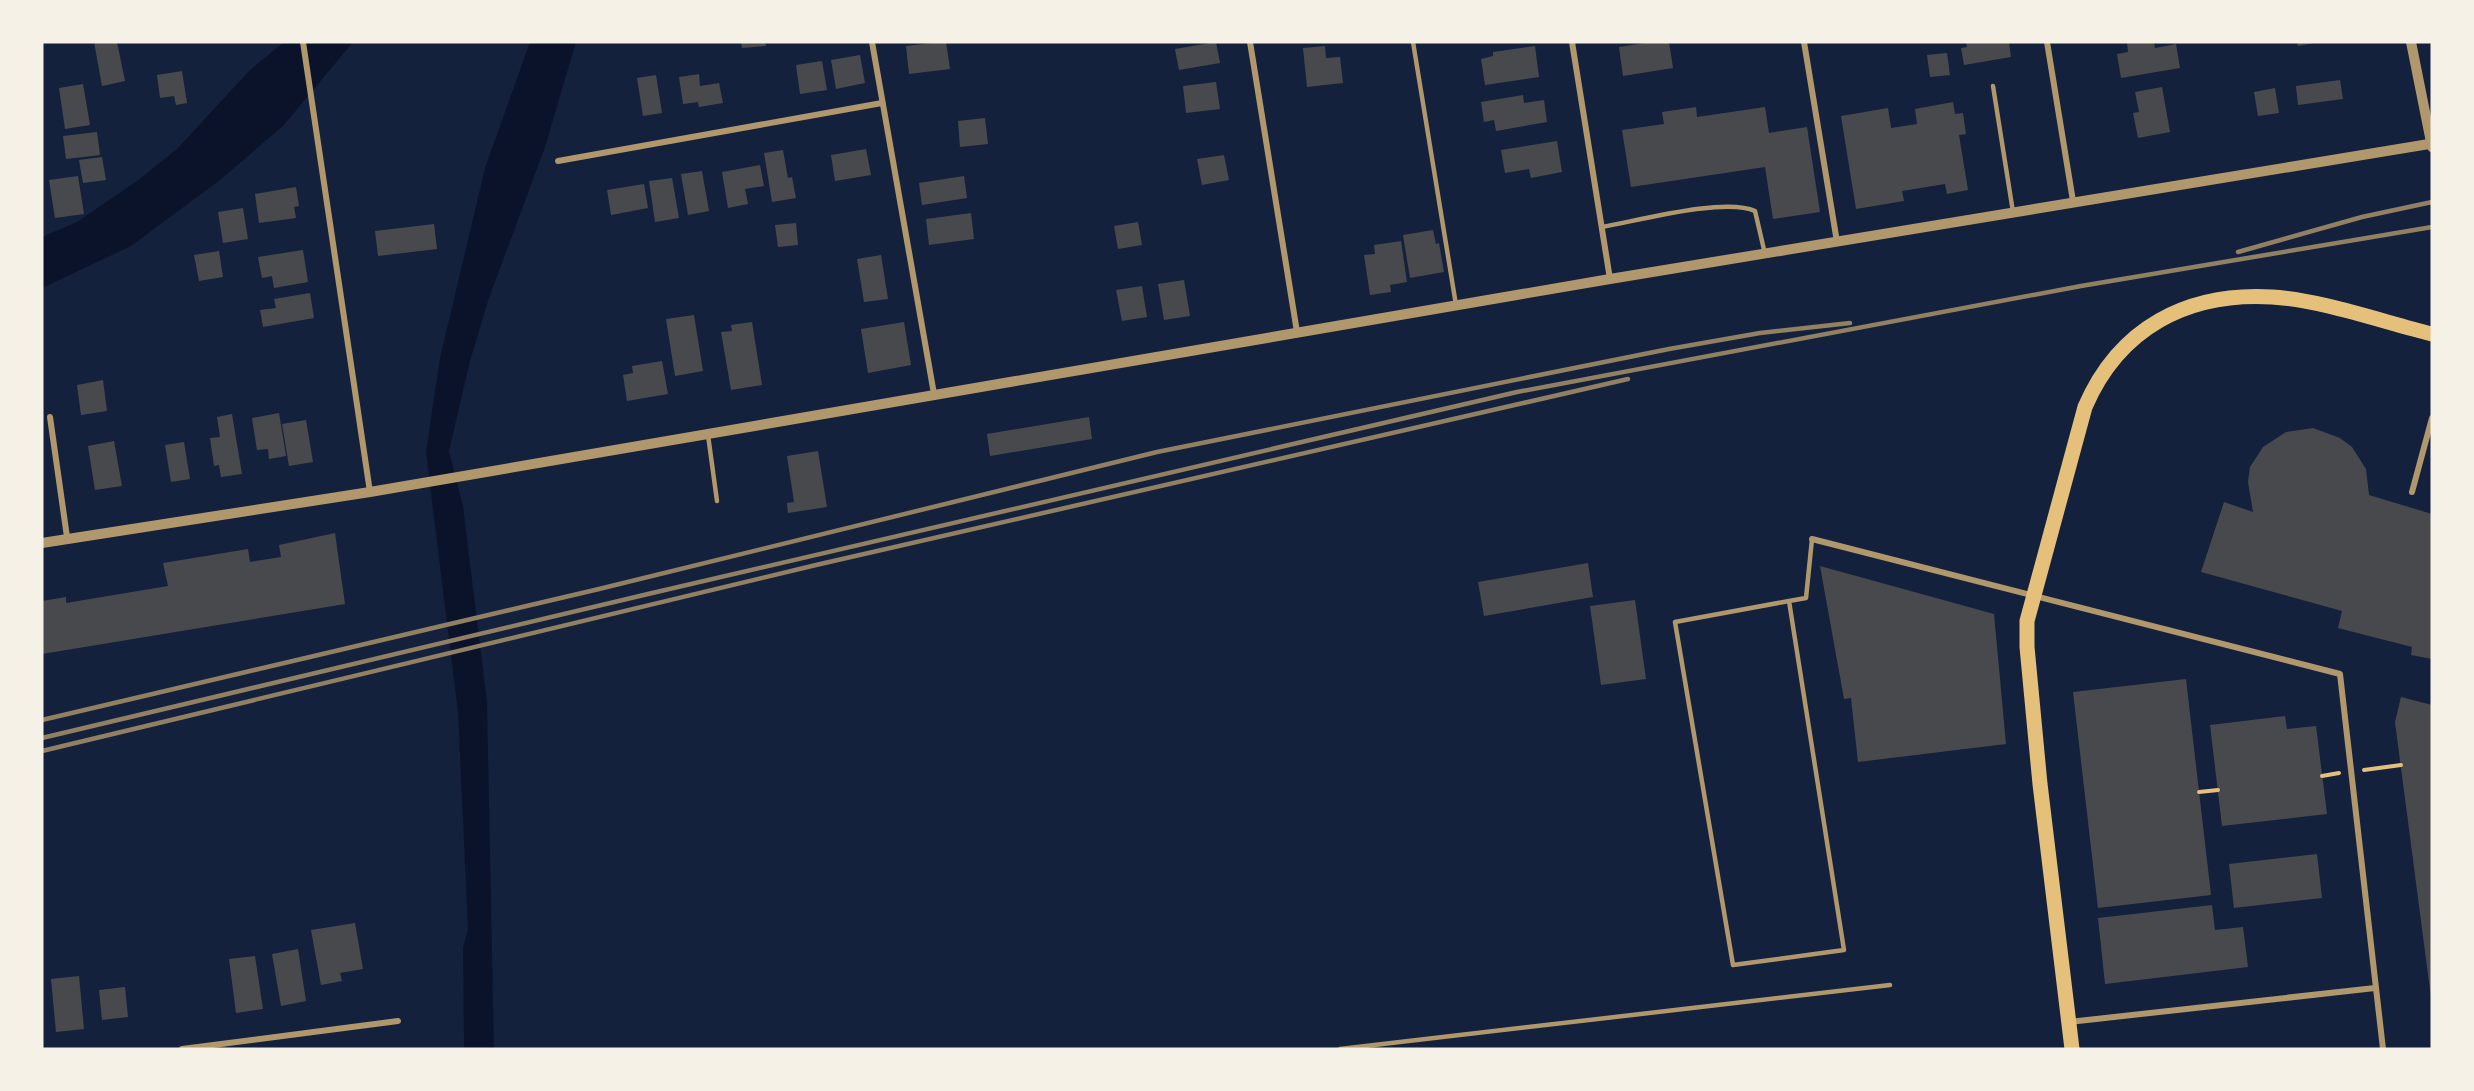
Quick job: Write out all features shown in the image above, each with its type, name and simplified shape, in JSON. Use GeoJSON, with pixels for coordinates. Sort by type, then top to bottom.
{"type":"FeatureCollection","features":[{"type":"Feature","properties":{"kind":"main road"},"geometry":{"type":"LineString","coordinates":[[2072,1049],[2027,647],[2027,621],[2085,407],[2096,382],[2114,356],[2141,331],[2176,311],[2217,300],[2273,297],[2432,334]]}},
{"type":"Feature","properties":{"kind":"street"},"geometry":{"type":"LineString","coordinates":[[303,42],[370,492]]}},
{"type":"Feature","properties":{"kind":"street"},"geometry":{"type":"LineString","coordinates":[[872,42],[934,394]]}},
{"type":"Feature","properties":{"kind":"street"},"geometry":{"type":"LineString","coordinates":[[1250,42],[1297,332]]}},
{"type":"Feature","properties":{"kind":"street"},"geometry":{"type":"LineString","coordinates":[[1572,42],[1610,279]]}},
{"type":"Feature","properties":{"kind":"street"},"geometry":{"type":"LineString","coordinates":[[1804,42],[1837,242]]}},
{"type":"Feature","properties":{"kind":"street"},"geometry":{"type":"LineString","coordinates":[[2047,42],[2073,201]]}},
{"type":"Feature","properties":{"kind":"street"},"geometry":{"type":"LineString","coordinates":[[42,543],[67,537],[370,492],[2073,201],[2431,145],[2410,42]]}},
{"type":"Feature","properties":{"kind":"street"},"geometry":{"type":"LineString","coordinates":[[558,161],[882,103]]}},
{"type":"Feature","properties":{"kind":"street"},"geometry":{"type":"LineString","coordinates":[[50,417],[67,537]]}},
{"type":"Feature","properties":{"kind":"street"},"geometry":{"type":"LineString","coordinates":[[2412,492],[2432,418]]}},
{"type":"Feature","properties":{"kind":"street"},"geometry":{"type":"LineString","coordinates":[[1812,539],[2340,674],[2383,1049]]}},
{"type":"Feature","properties":{"kind":"street"},"geometry":{"type":"LineString","coordinates":[[2069,1022],[2375,988]]}},
{"type":"Feature","properties":{"kind":"street"},"geometry":{"type":"LineString","coordinates":[[182,1049],[398,1021]]}},
{"type":"Feature","properties":{"kind":"lane"},"geometry":{"type":"LineString","coordinates":[[1413,42],[1456,305]]}},
{"type":"Feature","properties":{"kind":"lane"},"geometry":{"type":"LineString","coordinates":[[1993,86],[2013,212]]}},
{"type":"Feature","properties":{"kind":"lane"},"geometry":{"type":"LineString","coordinates":[[1602,227],[1714,208],[1748,208],[1755,211],[1765,254]]}},
{"type":"Feature","properties":{"kind":"lane"},"geometry":{"type":"LineString","coordinates":[[708,433],[717,501]]}},
{"type":"Feature","properties":{"kind":"lane"},"geometry":{"type":"LineString","coordinates":[[1789,601],[1844,950],[1733,965],[1675,622],[1789,601],[1806,598],[1812,539]]}},
{"type":"Feature","properties":{"kind":"lane"},"geometry":{"type":"LineString","coordinates":[[1340,1049],[1890,985]]}},
{"type":"Feature","properties":{"kind":"path"},"geometry":{"type":"LineString","coordinates":[[2199,792],[2218,790]]}},
{"type":"Feature","properties":{"kind":"water"},"geometry":{"type":"Polygon","coordinates":[[[284,42],[353,42],[283,126],[220,180],[131,246],[42,288],[42,237],[77,222],[137,181],[177,149],[250,70],[284,42]]]}},
{"type":"Feature","properties":{"kind":"water"},"geometry":{"type":"Polygon","coordinates":[[[530,42],[576,42],[545,147],[488,301],[470,361],[449,451],[463,506],[487,702],[494,1049],[464,1049],[463,947],[468,929],[458,713],[426,452],[440,358],[485,168],[530,42]]]}},
{"type":"Feature","properties":{"kind":"building"},"geometry":{"type":"Polygon","coordinates":[[[94,42],[117,42],[125,81],[102,86],[94,42]]]}},
{"type":"Feature","properties":{"kind":"building"},"geometry":{"type":"Polygon","coordinates":[[[741,42],[765,42],[766,46],[742,48],[741,42]]]}},
{"type":"Feature","properties":{"kind":"building"},"geometry":{"type":"Polygon","coordinates":[[[946,42],[950,69],[909,74],[906,46],[946,42]]]}},
{"type":"Feature","properties":{"kind":"building"},"geometry":{"type":"Polygon","coordinates":[[[1216,42],[1220,63],[1179,70],[1175,49],[1216,42]]]}},
{"type":"Feature","properties":{"kind":"building"},"geometry":{"type":"Polygon","coordinates":[[[1669,42],[1673,68],[1623,76],[1619,47],[1669,42]]]}},
{"type":"Feature","properties":{"kind":"building"},"geometry":{"type":"Polygon","coordinates":[[[1966,42],[2009,42],[2011,57],[1964,65],[1961,48],[1967,47],[1966,42]]]}},
{"type":"Feature","properties":{"kind":"building"},"geometry":{"type":"Polygon","coordinates":[[[2127,42],[2154,42],[2155,48],[2176,44],[2180,68],[2121,78],[2117,54],[2128,52],[2127,42]]]}},
{"type":"Feature","properties":{"kind":"building"},"geometry":{"type":"Polygon","coordinates":[[[2297,42],[2314,42],[2314,43],[2298,46],[2297,42]]]}},
{"type":"Feature","properties":{"kind":"building"},"geometry":{"type":"Polygon","coordinates":[[[1325,46],[1326,58],[1340,57],[1343,83],[1307,87],[1303,48],[1325,46]]]}},
{"type":"Feature","properties":{"kind":"building"},"geometry":{"type":"Polygon","coordinates":[[[1535,46],[1539,77],[1485,85],[1481,59],[1493,56],[1493,52],[1535,46]]]}},
{"type":"Feature","properties":{"kind":"building"},"geometry":{"type":"Polygon","coordinates":[[[1947,53],[1950,75],[1930,77],[1927,55],[1947,53]]]}},
{"type":"Feature","properties":{"kind":"building"},"geometry":{"type":"Polygon","coordinates":[[[860,55],[865,83],[836,89],[831,60],[860,55]]]}},
{"type":"Feature","properties":{"kind":"building"},"geometry":{"type":"Polygon","coordinates":[[[822,61],[827,90],[800,94],[796,65],[822,61]]]}},
{"type":"Feature","properties":{"kind":"building"},"geometry":{"type":"Polygon","coordinates":[[[182,71],[187,103],[176,105],[174,96],[160,98],[157,75],[182,71]]]}},
{"type":"Feature","properties":{"kind":"building"},"geometry":{"type":"Polygon","coordinates":[[[699,74],[700,86],[719,83],[723,103],[699,107],[698,102],[683,104],[679,77],[699,74]]]}},
{"type":"Feature","properties":{"kind":"building"},"geometry":{"type":"Polygon","coordinates":[[[656,75],[662,113],[643,116],[637,78],[656,75]]]}},
{"type":"Feature","properties":{"kind":"building"},"geometry":{"type":"Polygon","coordinates":[[[2340,80],[2343,99],[2298,105],[2296,86],[2340,80]]]}},
{"type":"Feature","properties":{"kind":"building"},"geometry":{"type":"Polygon","coordinates":[[[1216,82],[1220,109],[1186,113],[1183,86],[1216,82]]]}},
{"type":"Feature","properties":{"kind":"building"},"geometry":{"type":"Polygon","coordinates":[[[83,84],[90,125],[65,129],[59,88],[83,84]]]}},
{"type":"Feature","properties":{"kind":"building"},"geometry":{"type":"Polygon","coordinates":[[[2162,87],[2170,132],[2138,138],[2133,113],[2139,112],[2135,92],[2162,87]]]}},
{"type":"Feature","properties":{"kind":"building"},"geometry":{"type":"Polygon","coordinates":[[[2275,88],[2279,113],[2258,116],[2254,92],[2275,88]]]}},
{"type":"Feature","properties":{"kind":"building"},"geometry":{"type":"Polygon","coordinates":[[[1523,95],[1524,103],[1544,100],[1547,122],[1496,131],[1494,120],[1484,122],[1481,102],[1523,95]]]}},
{"type":"Feature","properties":{"kind":"building"},"geometry":{"type":"Polygon","coordinates":[[[1953,102],[1955,114],[1963,113],[1966,134],[1959,135],[1968,190],[1947,194],[1945,184],[1902,191],[1904,201],[1856,209],[1841,116],[1888,108],[1891,128],[1917,124],[1915,109],[1953,102]]]}},
{"type":"Feature","properties":{"kind":"building"},"geometry":{"type":"Polygon","coordinates":[[[1696,107],[1697,117],[1765,107],[1769,133],[1807,127],[1820,212],[1773,219],[1765,167],[1631,187],[1622,130],[1664,124],[1662,112],[1696,107]]]}},
{"type":"Feature","properties":{"kind":"building"},"geometry":{"type":"Polygon","coordinates":[[[985,118],[988,144],[960,147],[958,121],[985,118]]]}},
{"type":"Feature","properties":{"kind":"building"},"geometry":{"type":"Polygon","coordinates":[[[97,132],[100,155],[66,159],[63,136],[97,132]]]}},
{"type":"Feature","properties":{"kind":"building"},"geometry":{"type":"Polygon","coordinates":[[[1557,141],[1562,172],[1531,178],[1529,169],[1505,173],[1501,150],[1557,141]]]}},
{"type":"Feature","properties":{"kind":"building"},"geometry":{"type":"Polygon","coordinates":[[[866,149],[871,175],[835,181],[831,155],[866,149]]]}},
{"type":"Feature","properties":{"kind":"building"},"geometry":{"type":"Polygon","coordinates":[[[783,150],[788,178],[792,177],[796,198],[772,202],[764,153],[783,150]]]}},
{"type":"Feature","properties":{"kind":"building"},"geometry":{"type":"Polygon","coordinates":[[[1224,155],[1229,180],[1202,185],[1197,159],[1224,155]]]}},
{"type":"Feature","properties":{"kind":"building"},"geometry":{"type":"Polygon","coordinates":[[[102,157],[106,180],[83,183],[79,160],[102,157]]]}},
{"type":"Feature","properties":{"kind":"building"},"geometry":{"type":"Polygon","coordinates":[[[760,165],[764,186],[745,189],[748,204],[728,208],[722,172],[760,165]]]}},
{"type":"Feature","properties":{"kind":"building"},"geometry":{"type":"Polygon","coordinates":[[[702,171],[709,211],[688,215],[681,174],[702,171]]]}},
{"type":"Feature","properties":{"kind":"building"},"geometry":{"type":"Polygon","coordinates":[[[78,176],[84,214],[55,218],[49,180],[78,176]]]}},
{"type":"Feature","properties":{"kind":"building"},"geometry":{"type":"Polygon","coordinates":[[[964,176],[967,198],[922,205],[919,183],[964,176]]]}},
{"type":"Feature","properties":{"kind":"building"},"geometry":{"type":"Polygon","coordinates":[[[672,178],[679,218],[655,222],[649,181],[672,178]]]}},
{"type":"Feature","properties":{"kind":"building"},"geometry":{"type":"Polygon","coordinates":[[[644,184],[648,208],[611,215],[607,190],[644,184]]]}},
{"type":"Feature","properties":{"kind":"building"},"geometry":{"type":"Polygon","coordinates":[[[296,187],[299,206],[294,207],[296,218],[259,223],[255,194],[296,187]]]}},
{"type":"Feature","properties":{"kind":"building"},"geometry":{"type":"Polygon","coordinates":[[[243,208],[248,239],[223,243],[218,212],[243,208]]]}},
{"type":"Feature","properties":{"kind":"building"},"geometry":{"type":"Polygon","coordinates":[[[971,213],[974,239],[929,245],[926,219],[971,213]]]}},
{"type":"Feature","properties":{"kind":"building"},"geometry":{"type":"Polygon","coordinates":[[[1138,222],[1142,245],[1118,249],[1114,226],[1138,222]]]}},
{"type":"Feature","properties":{"kind":"building"},"geometry":{"type":"Polygon","coordinates":[[[796,223],[798,245],[778,247],[775,225],[796,223]]]}},
{"type":"Feature","properties":{"kind":"building"},"geometry":{"type":"Polygon","coordinates":[[[434,224],[437,249],[378,256],[375,231],[434,224]]]}},
{"type":"Feature","properties":{"kind":"building"},"geometry":{"type":"Polygon","coordinates":[[[1433,230],[1436,244],[1439,243],[1444,272],[1410,278],[1403,235],[1433,230]]]}},
{"type":"Feature","properties":{"kind":"building"},"geometry":{"type":"Polygon","coordinates":[[[1401,241],[1407,282],[1390,285],[1391,292],[1370,295],[1364,255],[1375,254],[1374,245],[1401,241]]]}},
{"type":"Feature","properties":{"kind":"building"},"geometry":{"type":"Polygon","coordinates":[[[303,250],[308,282],[274,288],[272,276],[262,278],[258,257],[303,250]]]}},
{"type":"Feature","properties":{"kind":"building"},"geometry":{"type":"Polygon","coordinates":[[[219,251],[223,277],[199,281],[194,255],[219,251]]]}},
{"type":"Feature","properties":{"kind":"building"},"geometry":{"type":"Polygon","coordinates":[[[881,255],[888,299],[864,302],[857,259],[881,255]]]}},
{"type":"Feature","properties":{"kind":"building"},"geometry":{"type":"Polygon","coordinates":[[[1184,280],[1190,316],[1164,320],[1158,284],[1184,280]]]}},
{"type":"Feature","properties":{"kind":"building"},"geometry":{"type":"Polygon","coordinates":[[[1142,286],[1147,317],[1122,321],[1116,290],[1142,286]]]}},
{"type":"Feature","properties":{"kind":"building"},"geometry":{"type":"Polygon","coordinates":[[[310,293],[314,318],[263,327],[260,310],[276,308],[274,299],[310,293]]]}},
{"type":"Feature","properties":{"kind":"building"},"geometry":{"type":"Polygon","coordinates":[[[694,315],[703,371],[675,376],[666,319],[694,315]]]}},
{"type":"Feature","properties":{"kind":"building"},"geometry":{"type":"Polygon","coordinates":[[[752,322],[762,385],[731,390],[721,332],[732,331],[731,325],[752,322]]]}},
{"type":"Feature","properties":{"kind":"building"},"geometry":{"type":"Polygon","coordinates":[[[904,322],[911,365],[868,373],[861,329],[904,322]]]}},
{"type":"Feature","properties":{"kind":"building"},"geometry":{"type":"Polygon","coordinates":[[[662,361],[668,394],[627,401],[623,375],[633,373],[632,366],[662,361]]]}},
{"type":"Feature","properties":{"kind":"building"},"geometry":{"type":"Polygon","coordinates":[[[103,380],[107,411],[81,415],[77,385],[103,380]]]}},
{"type":"Feature","properties":{"kind":"building"},"geometry":{"type":"Polygon","coordinates":[[[279,413],[286,456],[269,459],[268,449],[257,450],[252,418],[279,413]]]}},
{"type":"Feature","properties":{"kind":"building"},"geometry":{"type":"Polygon","coordinates":[[[232,414],[242,474],[221,477],[219,465],[214,466],[210,438],[220,437],[217,417],[232,414]]]}},
{"type":"Feature","properties":{"kind":"building"},"geometry":{"type":"Polygon","coordinates":[[[1089,417],[1092,439],[990,456],[987,434],[1089,417]]]}},
{"type":"Feature","properties":{"kind":"building"},"geometry":{"type":"Polygon","coordinates":[[[306,420],[313,462],[289,466],[282,424],[306,420]]]}},
{"type":"Feature","properties":{"kind":"building"},"geometry":{"type":"Polygon","coordinates":[[[2313,428],[2340,438],[2352,447],[2366,469],[2369,495],[2432,514],[2432,659],[2411,655],[2412,647],[2338,628],[2342,611],[2201,572],[2224,502],[2253,512],[2248,482],[2250,467],[2263,447],[2286,432],[2313,428]]]}},
{"type":"Feature","properties":{"kind":"building"},"geometry":{"type":"Polygon","coordinates":[[[114,441],[122,486],[95,490],[88,446],[114,441]]]}},
{"type":"Feature","properties":{"kind":"building"},"geometry":{"type":"Polygon","coordinates":[[[184,442],[190,479],[171,482],[165,445],[184,442]]]}},
{"type":"Feature","properties":{"kind":"building"},"geometry":{"type":"Polygon","coordinates":[[[818,451],[827,507],[788,513],[787,503],[794,502],[787,456],[818,451]]]}},
{"type":"Feature","properties":{"kind":"building"},"geometry":{"type":"Polygon","coordinates":[[[335,533],[345,604],[42,654],[42,601],[66,597],[66,603],[168,586],[163,563],[248,549],[250,562],[281,557],[279,545],[335,533]]]}},
{"type":"Feature","properties":{"kind":"building"},"geometry":{"type":"Polygon","coordinates":[[[1588,563],[1593,597],[1484,616],[1478,582],[1588,563]]]}},
{"type":"Feature","properties":{"kind":"building"},"geometry":{"type":"Polygon","coordinates":[[[1820,566],[1994,614],[2006,744],[1858,762],[1851,698],[1844,699],[1820,566]]]}},
{"type":"Feature","properties":{"kind":"building"},"geometry":{"type":"Polygon","coordinates":[[[1635,600],[1646,679],[1601,685],[1590,606],[1635,600]]]}},
{"type":"Feature","properties":{"kind":"building"},"geometry":{"type":"Polygon","coordinates":[[[2186,679],[2211,895],[2098,908],[2073,692],[2186,679]]]}},
{"type":"Feature","properties":{"kind":"building"},"geometry":{"type":"Polygon","coordinates":[[[2401,697],[2432,705],[2432,1005],[2395,722],[2401,697]]]}},
{"type":"Feature","properties":{"kind":"building"},"geometry":{"type":"Polygon","coordinates":[[[2285,716],[2287,729],[2316,726],[2327,814],[2222,826],[2210,725],[2285,716]]]}},
{"type":"Feature","properties":{"kind":"building"},"geometry":{"type":"Polygon","coordinates":[[[2317,854],[2322,898],[2234,908],[2229,864],[2317,854]]]}},
{"type":"Feature","properties":{"kind":"building"},"geometry":{"type":"Polygon","coordinates":[[[2212,905],[2215,930],[2243,927],[2248,967],[2105,984],[2098,918],[2212,905]]]}},
{"type":"Feature","properties":{"kind":"building"},"geometry":{"type":"Polygon","coordinates":[[[355,923],[363,969],[340,973],[342,981],[321,985],[311,930],[355,923]]]}},
{"type":"Feature","properties":{"kind":"building"},"geometry":{"type":"Polygon","coordinates":[[[298,949],[306,1001],[281,1006],[272,954],[298,949]]]}},
{"type":"Feature","properties":{"kind":"building"},"geometry":{"type":"Polygon","coordinates":[[[255,956],[263,1009],[236,1013],[229,959],[255,956]]]}},
{"type":"Feature","properties":{"kind":"building"},"geometry":{"type":"Polygon","coordinates":[[[79,976],[84,1029],[56,1032],[51,979],[79,976]]]}},
{"type":"Feature","properties":{"kind":"building"},"geometry":{"type":"Polygon","coordinates":[[[125,987],[128,1017],[102,1020],[99,990],[125,987]]]}},
{"type":"Feature","properties":{"kind":"railway"},"geometry":{"type":"LineString","coordinates":[[2238,252],[2362,217],[2432,202]]}},
{"type":"Feature","properties":{"kind":"railway"},"geometry":{"type":"LineString","coordinates":[[42,738],[1517,392],[2081,286],[2432,227]]}},
{"type":"Feature","properties":{"kind":"railway"},"geometry":{"type":"LineString","coordinates":[[42,720],[599,589],[1157,452],[1669,349],[1760,333],[1850,323]]}},
{"type":"Feature","properties":{"kind":"railway"},"geometry":{"type":"LineString","coordinates":[[42,751],[816,565],[1628,379]]}}]}
